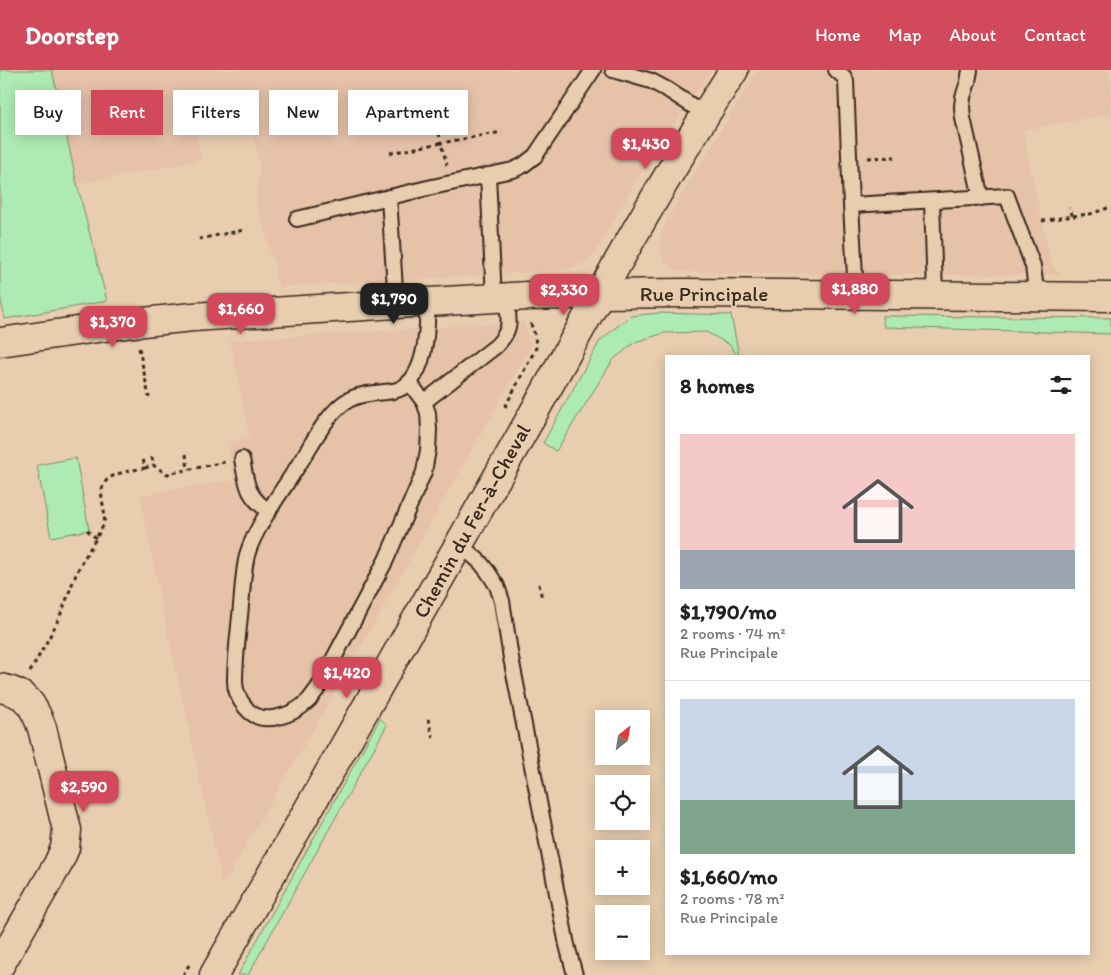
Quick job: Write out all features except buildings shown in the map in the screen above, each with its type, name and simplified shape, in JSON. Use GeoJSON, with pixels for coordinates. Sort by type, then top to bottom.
{"type":"FeatureCollection","features":[{"type":"Feature","properties":{"kind":"street","name":"Chemin du Fer-à-Cheval"},"geometry":{"type":"LineString","coordinates":[[214,975],[632,235],[705,114],[734,70]]}},
{"type":"Feature","properties":{"kind":"street","name":"Rue Principale"},"geometry":{"type":"LineString","coordinates":[[0,342],[133,323],[193,317],[500,298],[693,293],[1111,297]]}},
{"type":"Feature","properties":{"kind":"street"},"geometry":{"type":"LineString","coordinates":[[0,688],[20,694],[28,701],[37,715],[42,728],[67,830],[65,848],[58,864],[0,965]]}},
{"type":"Feature","properties":{"kind":"lane"},"geometry":{"type":"LineString","coordinates":[[297,219],[513,170],[522,166],[535,156],[593,70]]}},
{"type":"Feature","properties":{"kind":"lane"},"geometry":{"type":"LineString","coordinates":[[613,70],[651,81],[705,114]]}},
{"type":"Feature","properties":{"kind":"lane"},"geometry":{"type":"LineString","coordinates":[[836,70],[846,81],[856,294]]}},
{"type":"Feature","properties":{"kind":"lane"},"geometry":{"type":"LineString","coordinates":[[970,70],[962,107],[981,198]]}},
{"type":"Feature","properties":{"kind":"lane"},"geometry":{"type":"LineString","coordinates":[[424,402],[496,346],[508,330],[510,320],[500,298],[488,175]]}},
{"type":"Feature","properties":{"kind":"lane"},"geometry":{"type":"LineString","coordinates":[[851,205],[1007,196],[1033,266],[1036,296]]}},
{"type":"Feature","properties":{"kind":"lane"},"geometry":{"type":"LineString","coordinates":[[389,197],[396,304]]}},
{"type":"Feature","properties":{"kind":"lane"},"geometry":{"type":"LineString","coordinates":[[932,201],[935,295]]}},
{"type":"Feature","properties":{"kind":"lane"},"geometry":{"type":"LineString","coordinates":[[409,382],[424,402],[428,413],[428,450],[424,472],[386,560],[318,688],[309,700],[292,712],[270,719],[263,719],[248,711],[239,700],[236,689],[236,665],[248,550],[269,511],[339,406],[356,396],[393,391],[409,382],[419,367],[426,345],[428,327],[427,302]]}},
{"type":"Feature","properties":{"kind":"lane"},"geometry":{"type":"LineString","coordinates":[[237,460],[252,496],[269,511]]}},
{"type":"Feature","properties":{"kind":"lane"},"geometry":{"type":"LineString","coordinates":[[458,546],[480,562],[496,586],[502,601],[517,715],[575,975]]}},
{"type":"Feature","properties":{"kind":"path"},"geometry":{"type":"LineString","coordinates":[[390,153],[502,132]]}},
{"type":"Feature","properties":{"kind":"path"},"geometry":{"type":"LineString","coordinates":[[439,135],[441,143]]}},
{"type":"Feature","properties":{"kind":"path"},"geometry":{"type":"LineString","coordinates":[[849,159],[895,157]]}},
{"type":"Feature","properties":{"kind":"path"},"geometry":{"type":"LineString","coordinates":[[1069,208],[1073,216]]}},
{"type":"Feature","properties":{"kind":"path"},"geometry":{"type":"LineString","coordinates":[[1042,221],[1090,214],[1111,208]]}},
{"type":"Feature","properties":{"kind":"path"},"geometry":{"type":"LineString","coordinates":[[199,239],[244,230]]}},
{"type":"Feature","properties":{"kind":"path"},"geometry":{"type":"LineString","coordinates":[[138,346],[149,397]]}},
{"type":"Feature","properties":{"kind":"path"},"geometry":{"type":"LineString","coordinates":[[186,454],[188,470]]}},
{"type":"Feature","properties":{"kind":"path"},"geometry":{"type":"LineString","coordinates":[[152,457],[154,465],[166,474],[237,460]]}},
{"type":"Feature","properties":{"kind":"path"},"geometry":{"type":"LineString","coordinates":[[143,458],[145,468]]}},
{"type":"Feature","properties":{"kind":"path"},"geometry":{"type":"LineString","coordinates":[[26,679],[52,632],[78,570],[104,522],[101,489],[107,479],[120,473],[154,465]]}},
{"type":"Feature","properties":{"kind":"path"},"geometry":{"type":"LineString","coordinates":[[87,530],[96,538]]}},
{"type":"Feature","properties":{"kind":"path"},"geometry":{"type":"LineString","coordinates":[[539,584],[542,599]]}},
{"type":"Feature","properties":{"kind":"path"},"geometry":{"type":"LineString","coordinates":[[428,719],[433,738]]}},
{"type":"Feature","properties":{"kind":"shaded area"},"geometry":{"type":"Polygon","coordinates":[[[52,70],[711,70],[634,184],[601,243],[592,256],[584,263],[565,270],[278,287],[276,272],[256,201],[260,165],[253,135],[259,135],[259,90],[173,90],[173,135],[196,135],[202,160],[77,184],[66,135],[81,135],[81,90],[56,90],[52,70]]]}},
{"type":"Feature","properties":{"kind":"shaded area"},"geometry":{"type":"Polygon","coordinates":[[[758,70],[1109,70],[1111,80],[1111,114],[1024,130],[1030,169],[1050,257],[1054,268],[1060,275],[761,274],[689,272],[679,271],[669,266],[663,258],[660,248],[660,238],[665,224],[758,70]]]}},
{"type":"Feature","properties":{"kind":"shaded area"},"geometry":{"type":"Polygon","coordinates":[[[523,322],[532,344],[342,680],[223,885],[159,593],[140,496],[234,480],[227,442],[250,439],[230,340],[523,322]]]}},
{"type":"Feature","properties":{"kind":"green space"},"geometry":{"type":"Polygon","coordinates":[[[0,70],[52,70],[56,90],[15,90],[15,135],[66,135],[107,301],[5,319],[0,296],[0,70]]]}},
{"type":"Feature","properties":{"kind":"green space"},"geometry":{"type":"Polygon","coordinates":[[[659,313],[731,315],[739,355],[736,355],[730,345],[706,332],[664,333],[635,342],[613,360],[556,451],[543,443],[600,341],[631,316],[659,313]]]}},
{"type":"Feature","properties":{"kind":"green space"},"geometry":{"type":"Polygon","coordinates":[[[882,316],[1111,318],[1111,334],[884,327],[882,316]]]}},
{"type":"Feature","properties":{"kind":"green space"},"geometry":{"type":"Polygon","coordinates":[[[76,458],[89,530],[51,537],[37,465],[76,458]]]}},
{"type":"Feature","properties":{"kind":"green space"},"geometry":{"type":"Polygon","coordinates":[[[380,718],[387,725],[248,975],[238,975],[380,718]]]}}]}
